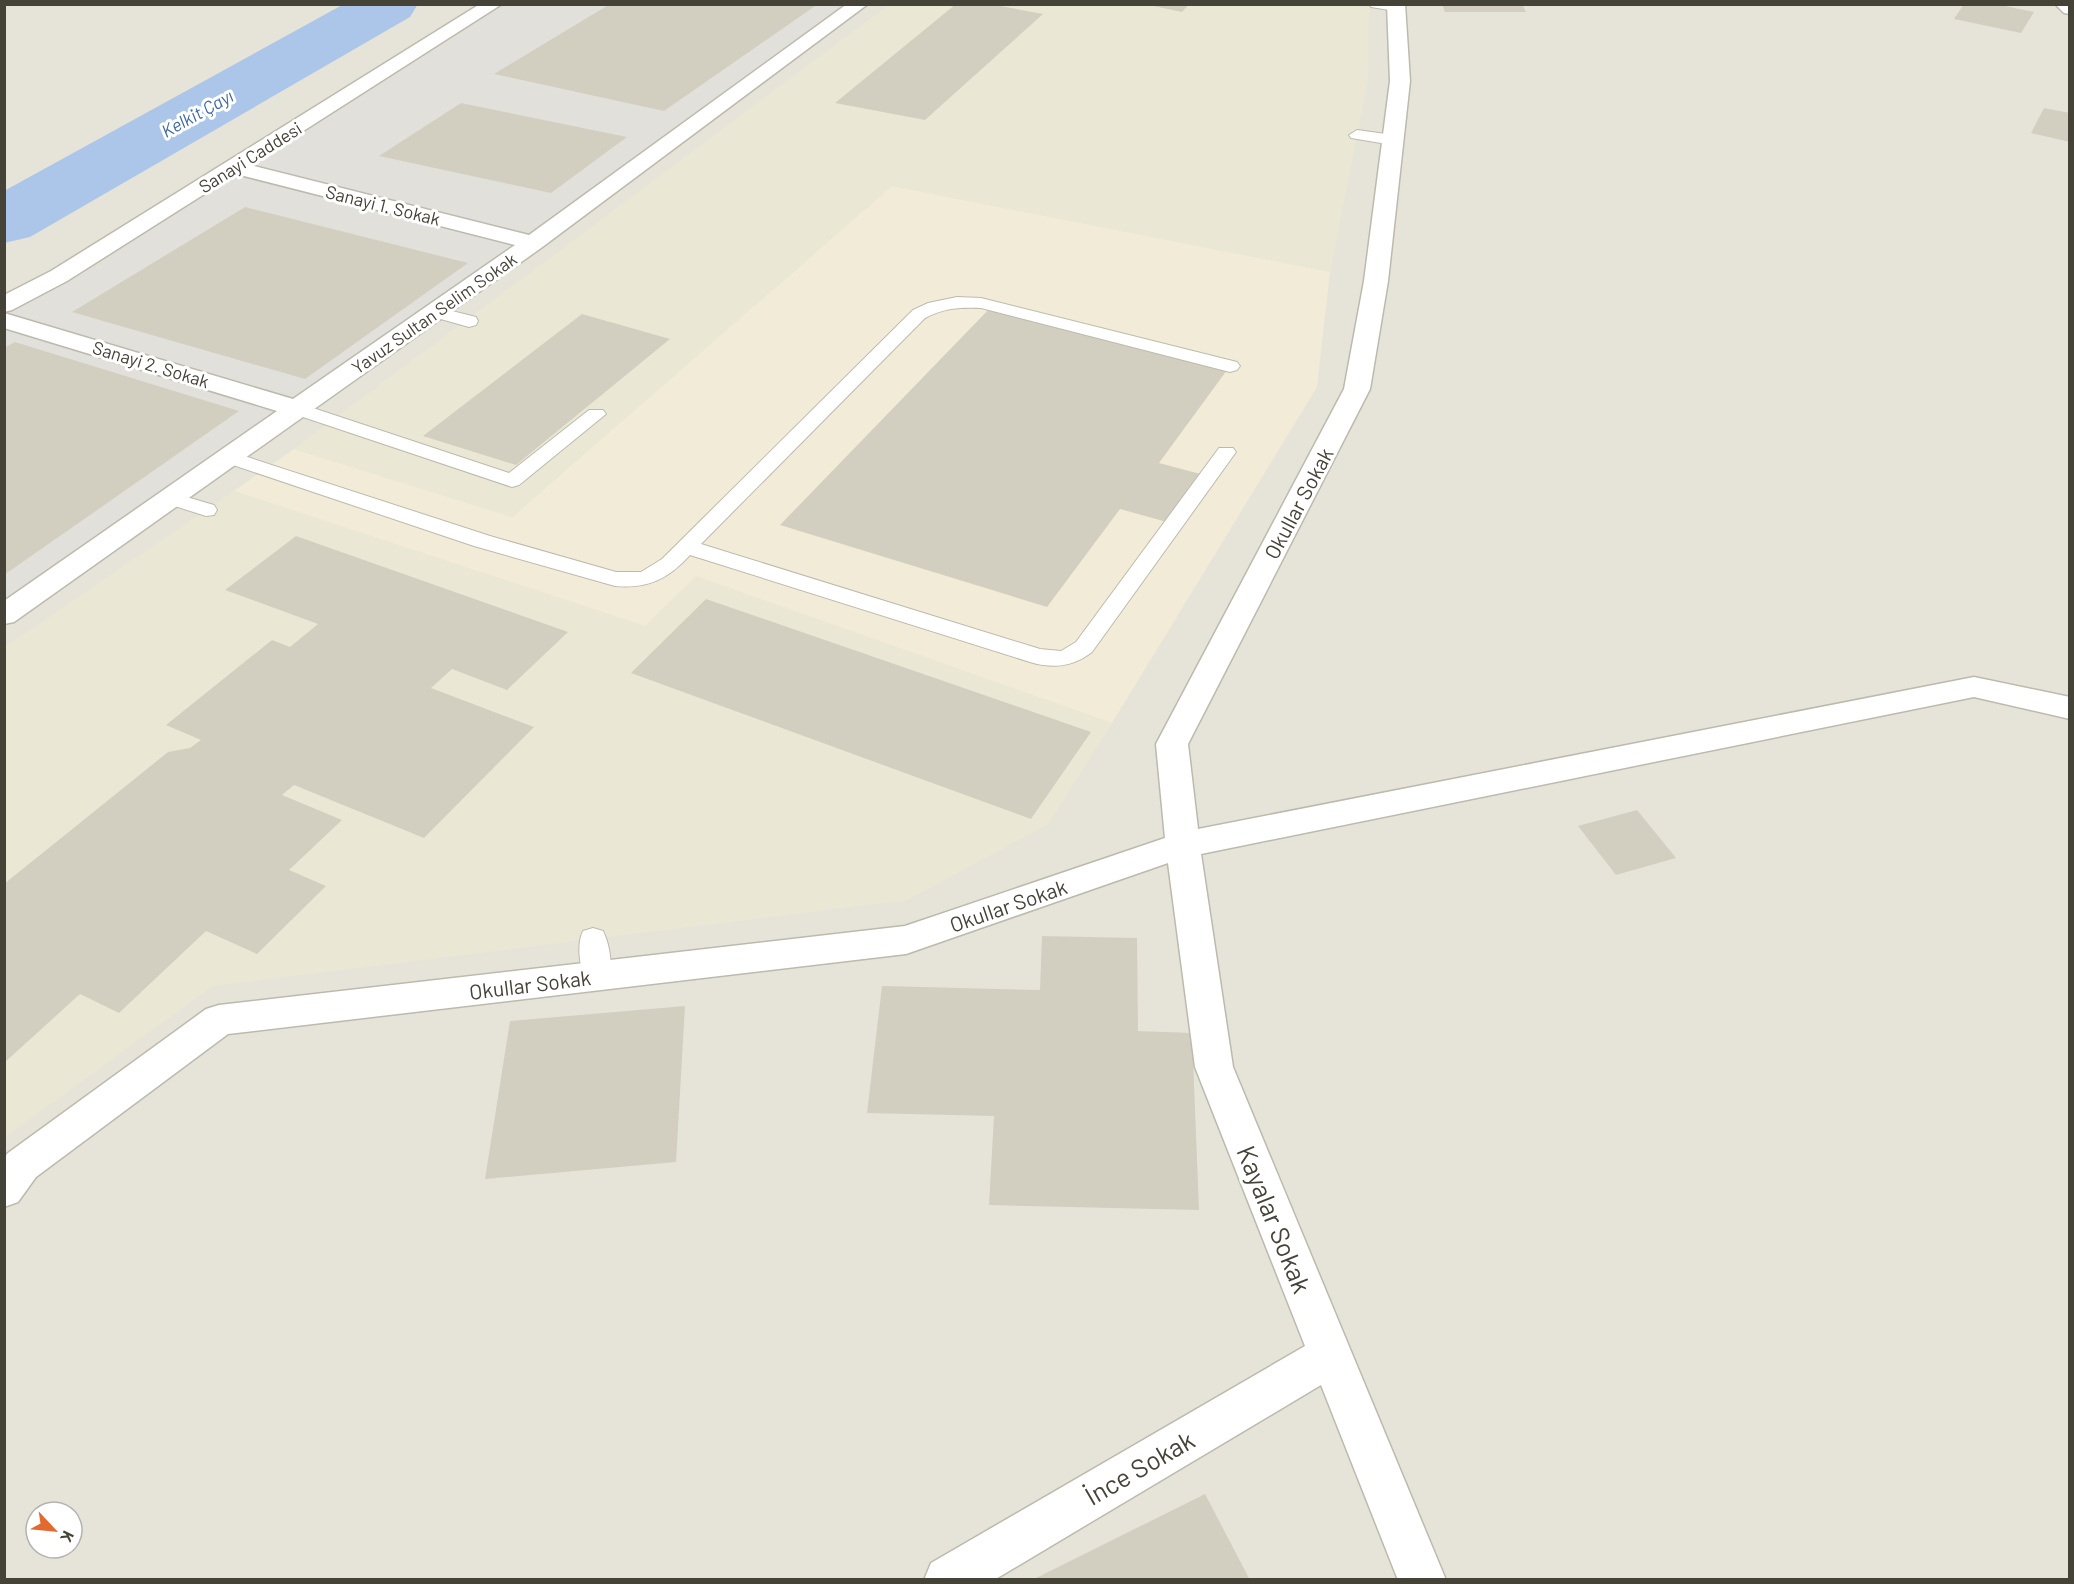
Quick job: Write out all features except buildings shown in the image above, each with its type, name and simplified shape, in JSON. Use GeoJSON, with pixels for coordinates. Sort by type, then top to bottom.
{"type":"FeatureCollection","features":[{"type":"Feature","properties":{"kind":"street","name":"Sanayi Caddesi"},"geometry":{"type":"LineString","coordinates":[[4,305],[59,276],[493,4]]}},
{"type":"Feature","properties":{"kind":"street","name":"Yavuz Sultan Selim Sokak"},"geometry":{"type":"LineString","coordinates":[[4,615],[533,243],[859,4]]}},
{"type":"Feature","properties":{"kind":"street"},"geometry":{"type":"LineString","coordinates":[[2064,4],[2070,9]]}},
{"type":"Feature","properties":{"kind":"street","name":"Okullar Sokak"},"geometry":{"type":"LineString","coordinates":[[4,1189],[22,1165],[219,1020],[906,940],[1183,844],[1172,744],[1357,389],[1376,281],[1400,81],[1389,5]]}},
{"type":"Feature","properties":{"kind":"street","name":"Sanayi 1. Sokak"},"geometry":{"type":"LineString","coordinates":[[232,167],[533,243]]}},
{"type":"Feature","properties":{"kind":"street","name":"Sanayi 2. Sokak"},"geometry":{"type":"LineString","coordinates":[[4,320],[298,409]]}},
{"type":"Feature","properties":{"kind":"street"},"geometry":{"type":"LineString","coordinates":[[1183,844],[1974,687],[2070,708]]}},
{"type":"Feature","properties":{"kind":"street","name":"Kayalar Sokak"},"geometry":{"type":"LineString","coordinates":[[1183,844],[1214,1067],[1422,1580]]}},
{"type":"Feature","properties":{"kind":"street","name":"İnce Sokak"},"geometry":{"type":"LineString","coordinates":[[948,1580],[1330,1355]]}},
{"type":"Feature","properties":{"kind":"lane"},"geometry":{"type":"LineString","coordinates":[[1357,135],[1393,140]]}},
{"type":"Feature","properties":{"kind":"lane"},"geometry":{"type":"LineString","coordinates":[[228,457],[482,541],[615,579],[634,581],[647,579],[660,573],[919,314],[930,307],[963,301],[981,303],[1230,366]]}},
{"type":"Feature","properties":{"kind":"lane"},"geometry":{"type":"LineString","coordinates":[[436,312],[469,321]]}},
{"type":"Feature","properties":{"kind":"lane"},"geometry":{"type":"LineString","coordinates":[[298,409],[512,481],[596,414]]}},
{"type":"Feature","properties":{"kind":"lane"},"geometry":{"type":"LineString","coordinates":[[686,547],[1038,657],[1057,660],[1071,658],[1084,647],[1226,452]]}},
{"type":"Feature","properties":{"kind":"lane"},"geometry":{"type":"LineString","coordinates":[[169,498],[206,510]]}},
{"type":"Feature","properties":{"kind":"lane"},"geometry":{"type":"LineString","coordinates":[[593,939],[597,976]]}},
{"type":"Feature","properties":{"kind":"shaded area"},"geometry":{"type":"Polygon","coordinates":[[[5,5],[2069,5],[2069,1579],[5,1580],[5,5]]]}},
{"type":"Feature","properties":{"kind":"shaded area"},"geometry":{"type":"Polygon","coordinates":[[[493,5],[859,5],[5,615],[5,305],[493,5]]]}},
{"type":"Feature","properties":{"kind":"shaded area"},"geometry":{"type":"Polygon","coordinates":[[[889,5],[1369,5],[1368,78],[1330,272],[892,186],[512,517],[294,449],[889,5]]]}},
{"type":"Feature","properties":{"kind":"shaded area"},"geometry":{"type":"Polygon","coordinates":[[[892,186],[1330,272],[1317,387],[1112,723],[696,577],[645,626],[234,491],[294,449],[512,517],[892,186]]]}},
{"type":"Feature","properties":{"kind":"shaded area"},"geometry":{"type":"Polygon","coordinates":[[[234,491],[645,626],[696,576],[1112,723],[1048,824],[907,900],[212,986],[5,1137],[5,647],[234,491]]]}},
{"type":"Feature","properties":{"kind":"waterway","name":"Kelkit Çayı"},"geometry":{"type":"LineString","coordinates":[[4,221],[389,4]]}}]}
